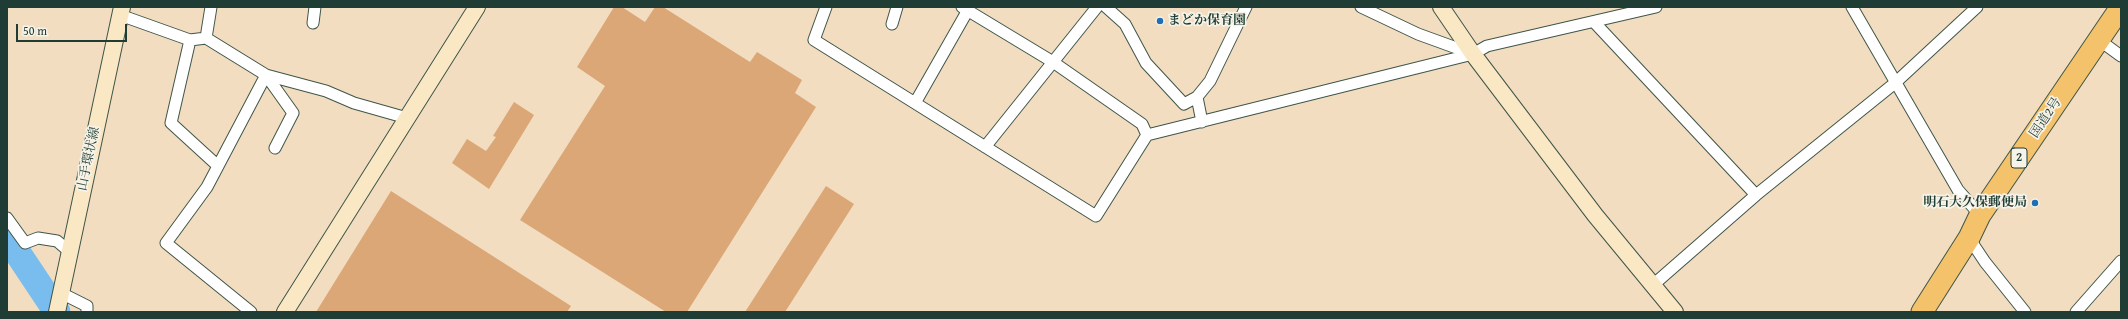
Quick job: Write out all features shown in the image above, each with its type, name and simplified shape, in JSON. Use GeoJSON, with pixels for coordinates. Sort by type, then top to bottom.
{"type":"FeatureCollection","features":[{"type":"Feature","properties":{"kind":"highway","name":"国道2号"},"geometry":{"type":"LineString","coordinates":[[1922,312],[1969,238],[1980,215],[2120,7]]}},
{"type":"Feature","properties":{"kind":"street"},"geometry":{"type":"LineString","coordinates":[[206,38],[211,7]]}},
{"type":"Feature","properties":{"kind":"street"},"geometry":{"type":"LineString","coordinates":[[313,23],[315,7]]}},
{"type":"Feature","properties":{"kind":"street"},"geometry":{"type":"LineString","coordinates":[[285,312],[477,7]]}},
{"type":"Feature","properties":{"kind":"street"},"geometry":{"type":"LineString","coordinates":[[826,7],[814,40],[1096,216],[1147,135],[1473,54],[1487,46],[1594,22],[1633,10],[1656,7]]}},
{"type":"Feature","properties":{"kind":"street"},"geometry":{"type":"LineString","coordinates":[[892,24],[897,7]]}},
{"type":"Feature","properties":{"kind":"street"},"geometry":{"type":"LineString","coordinates":[[985,147],[1097,7]]}},
{"type":"Feature","properties":{"kind":"street"},"geometry":{"type":"LineString","coordinates":[[1106,7],[1125,24],[1146,63],[1184,104],[1197,97],[1210,81],[1246,7]]}},
{"type":"Feature","properties":{"kind":"street"},"geometry":{"type":"LineString","coordinates":[[1361,7],[1418,34],[1473,54]]}},
{"type":"Feature","properties":{"kind":"street"},"geometry":{"type":"LineString","coordinates":[[1440,7],[1473,54],[1595,215],[1674,312]]}},
{"type":"Feature","properties":{"kind":"street"},"geometry":{"type":"LineString","coordinates":[[1852,7],[1894,83],[1958,190],[1980,215]]}},
{"type":"Feature","properties":{"kind":"street"},"geometry":{"type":"LineString","coordinates":[[1653,286],[1756,196],[1894,83],[1977,7]]}},
{"type":"Feature","properties":{"kind":"street"},"geometry":{"type":"LineString","coordinates":[[915,103],[965,8],[1053,62],[1142,124],[1147,135]]}},
{"type":"Feature","properties":{"kind":"street"},"geometry":{"type":"LineString","coordinates":[[121,11],[190,40],[206,38],[266,75],[326,91],[354,103],[407,118]]}},
{"type":"Feature","properties":{"kind":"street","name":"山手環状線"},"geometry":{"type":"LineString","coordinates":[[57,312],[121,11]]}},
{"type":"Feature","properties":{"kind":"street"},"geometry":{"type":"LineString","coordinates":[[1594,22],[1756,196]]}},
{"type":"Feature","properties":{"kind":"street"},"geometry":{"type":"LineString","coordinates":[[190,40],[171,123],[218,166]]}},
{"type":"Feature","properties":{"kind":"street"},"geometry":{"type":"LineString","coordinates":[[2099,40],[2121,56]]}},
{"type":"Feature","properties":{"kind":"street"},"geometry":{"type":"LineString","coordinates":[[266,75],[293,113],[274,148]]}},
{"type":"Feature","properties":{"kind":"street"},"geometry":{"type":"LineString","coordinates":[[250,312],[166,243],[207,187],[266,75]]}},
{"type":"Feature","properties":{"kind":"street"},"geometry":{"type":"LineString","coordinates":[[1197,97],[1202,122]]}},
{"type":"Feature","properties":{"kind":"street"},"geometry":{"type":"LineString","coordinates":[[7,218],[25,243],[38,238],[57,241],[70,252]]}},
{"type":"Feature","properties":{"kind":"street"},"geometry":{"type":"LineString","coordinates":[[1969,238],[1985,262],[2025,312]]}},
{"type":"Feature","properties":{"kind":"street"},"geometry":{"type":"LineString","coordinates":[[2076,312],[2121,260]]}},
{"type":"Feature","properties":{"kind":"street"},"geometry":{"type":"LineString","coordinates":[[61,293],[87,306],[87,312]]}},
{"type":"Feature","properties":{"kind":"building"},"geometry":{"type":"Polygon","coordinates":[[[614,7],[622,7],[645,22],[655,7],[663,7],[750,62],[757,52],[802,80],[795,93],[816,107],[687,312],[666,312],[520,220],[605,86],[577,67],[614,7]]]}},
{"type":"Feature","properties":{"kind":"building"},"geometry":{"type":"Polygon","coordinates":[[[514,102],[534,115],[489,189],[452,163],[467,139],[486,151],[496,137],[493,136],[514,102]]]}},
{"type":"Feature","properties":{"kind":"building"},"geometry":{"type":"Polygon","coordinates":[[[826,186],[854,204],[785,312],[745,312],[826,186]]]}},
{"type":"Feature","properties":{"kind":"building"},"geometry":{"type":"Polygon","coordinates":[[[391,191],[571,306],[567,312],[316,312],[391,191]]]}},
{"type":"Feature","properties":{"kind":"waterway"},"geometry":{"type":"LineString","coordinates":[[7,237],[57,312]]}},
{"type":"Feature","properties":{"kind":"place","name":"まどか保育園"},"geometry":{"type":"Point","coordinates":[1160,21]}},
{"type":"Feature","properties":{"kind":"place","name":"明石大久保郵便局"},"geometry":{"type":"Point","coordinates":[2035,203]}}]}
